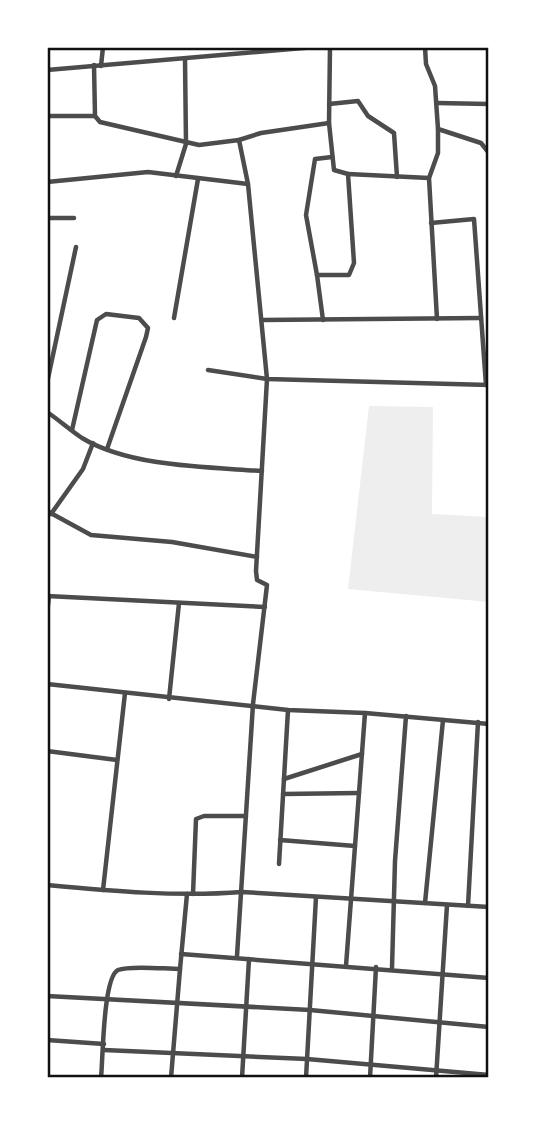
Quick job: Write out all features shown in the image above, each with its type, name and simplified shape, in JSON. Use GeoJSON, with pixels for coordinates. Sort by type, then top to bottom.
{"type":"FeatureCollection","features":[{"type":"Feature","properties":{"kind":"street"},"geometry":{"type":"LineString","coordinates":[[101,66],[103,47]]}},
{"type":"Feature","properties":{"kind":"street"},"geometry":{"type":"LineString","coordinates":[[47,70],[315,47]]}},
{"type":"Feature","properties":{"kind":"street"},"geometry":{"type":"LineString","coordinates":[[330,47],[329,122],[336,173],[429,178]]}},
{"type":"Feature","properties":{"kind":"street"},"geometry":{"type":"LineString","coordinates":[[425,47],[426,64],[436,86],[437,103],[438,153],[429,178],[437,319]]}},
{"type":"Feature","properties":{"kind":"street"},"geometry":{"type":"LineString","coordinates":[[176,176],[186,144],[185,59]]}},
{"type":"Feature","properties":{"kind":"street"},"geometry":{"type":"LineString","coordinates":[[94,65],[95,116]]}},
{"type":"Feature","properties":{"kind":"street"},"geometry":{"type":"LineString","coordinates":[[329,104],[358,101],[368,116],[394,134],[397,177]]}},
{"type":"Feature","properties":{"kind":"street"},"geometry":{"type":"LineString","coordinates":[[437,103],[489,104]]}},
{"type":"Feature","properties":{"kind":"street"},"geometry":{"type":"LineString","coordinates":[[47,116],[95,116],[107,125],[186,144],[211,145],[261,132],[329,122]]}},
{"type":"Feature","properties":{"kind":"street"},"geometry":{"type":"LineString","coordinates":[[438,129],[481,143],[489,153]]}},
{"type":"Feature","properties":{"kind":"street"},"geometry":{"type":"LineString","coordinates":[[237,956],[253,704],[267,585],[257,580],[257,557],[267,379],[248,184],[239,139]]}},
{"type":"Feature","properties":{"kind":"street"},"geometry":{"type":"LineString","coordinates":[[323,320],[306,208],[315,159],[332,157]]}},
{"type":"Feature","properties":{"kind":"street"},"geometry":{"type":"LineString","coordinates":[[47,182],[148,172],[248,184]]}},
{"type":"Feature","properties":{"kind":"street"},"geometry":{"type":"LineString","coordinates":[[317,275],[349,275],[354,270],[348,174]]}},
{"type":"Feature","properties":{"kind":"street"},"geometry":{"type":"LineString","coordinates":[[174,318],[198,180]]}},
{"type":"Feature","properties":{"kind":"street"},"geometry":{"type":"LineString","coordinates":[[47,218],[74,218]]}},
{"type":"Feature","properties":{"kind":"street"},"geometry":{"type":"LineString","coordinates":[[208,370],[267,379],[487,385],[474,219],[431,223]]}},
{"type":"Feature","properties":{"kind":"street"},"geometry":{"type":"LineString","coordinates":[[47,383],[75,247]]}},
{"type":"Feature","properties":{"kind":"street"},"geometry":{"type":"LineString","coordinates":[[47,250],[47,263]]}},
{"type":"Feature","properties":{"kind":"street"},"geometry":{"type":"LineString","coordinates":[[72,430],[97,320],[106,314],[139,318],[148,328],[146,337],[107,449]]}},
{"type":"Feature","properties":{"kind":"street"},"geometry":{"type":"LineString","coordinates":[[261,320],[481,318]]}},
{"type":"Feature","properties":{"kind":"street"},"geometry":{"type":"LineString","coordinates":[[47,411],[72,430],[107,449],[174,465],[262,471]]}},
{"type":"Feature","properties":{"kind":"street"},"geometry":{"type":"LineString","coordinates":[[93,443],[83,469],[49,512],[91,535],[172,542],[257,557]]}},
{"type":"Feature","properties":{"kind":"street"},"geometry":{"type":"LineString","coordinates":[[47,614],[48,596],[264,607]]}},
{"type":"Feature","properties":{"kind":"street"},"geometry":{"type":"LineString","coordinates":[[169,699],[179,603]]}},
{"type":"Feature","properties":{"kind":"street"},"geometry":{"type":"LineString","coordinates":[[47,684],[169,699],[253,704],[288,710],[365,713],[489,724]]}},
{"type":"Feature","properties":{"kind":"street"},"geometry":{"type":"LineString","coordinates":[[103,890],[125,693]]}},
{"type":"Feature","properties":{"kind":"street"},"geometry":{"type":"LineString","coordinates":[[279,864],[288,710]]}},
{"type":"Feature","properties":{"kind":"street"},"geometry":{"type":"LineString","coordinates":[[346,966],[365,713]]}},
{"type":"Feature","properties":{"kind":"street"},"geometry":{"type":"LineString","coordinates":[[392,968],[406,716]]}},
{"type":"Feature","properties":{"kind":"street"},"geometry":{"type":"LineString","coordinates":[[425,903],[443,720]]}},
{"type":"Feature","properties":{"kind":"street"},"geometry":{"type":"LineString","coordinates":[[468,906],[478,722]]}},
{"type":"Feature","properties":{"kind":"street"},"geometry":{"type":"LineString","coordinates":[[47,751],[117,760]]}},
{"type":"Feature","properties":{"kind":"street"},"geometry":{"type":"LineString","coordinates":[[284,779],[362,754]]}},
{"type":"Feature","properties":{"kind":"street"},"geometry":{"type":"LineString","coordinates":[[283,794],[359,793]]}},
{"type":"Feature","properties":{"kind":"street"},"geometry":{"type":"LineString","coordinates":[[171,1078],[196,819],[204,816],[246,816]]}},
{"type":"Feature","properties":{"kind":"street"},"geometry":{"type":"LineString","coordinates":[[280,840],[355,846]]}},
{"type":"Feature","properties":{"kind":"street"},"geometry":{"type":"LineString","coordinates":[[47,884],[103,890],[190,894],[242,892],[489,907]]}},
{"type":"Feature","properties":{"kind":"street"},"geometry":{"type":"LineString","coordinates":[[306,1078],[316,897]]}},
{"type":"Feature","properties":{"kind":"street"},"geometry":{"type":"LineString","coordinates":[[436,1078],[447,905]]}},
{"type":"Feature","properties":{"kind":"street"},"geometry":{"type":"LineString","coordinates":[[181,954],[392,968],[489,978]]}},
{"type":"Feature","properties":{"kind":"street"},"geometry":{"type":"LineString","coordinates":[[242,1078],[249,959]]}},
{"type":"Feature","properties":{"kind":"street"},"geometry":{"type":"LineString","coordinates":[[370,1078],[376,967]]}},
{"type":"Feature","properties":{"kind":"street"},"geometry":{"type":"LineString","coordinates":[[100,1078],[106,998],[116,971],[180,969]]}},
{"type":"Feature","properties":{"kind":"street"},"geometry":{"type":"LineString","coordinates":[[47,996],[310,1010],[489,1027]]}},
{"type":"Feature","properties":{"kind":"street"},"geometry":{"type":"LineString","coordinates":[[47,1040],[172,1053],[307,1059],[489,1075]]}},
{"type":"Feature","properties":{"kind":"shaded area"},"geometry":{"type":"Polygon","coordinates":[[[369,406],[433,407],[432,514],[489,517],[489,602],[348,589],[369,406]]]}}]}
